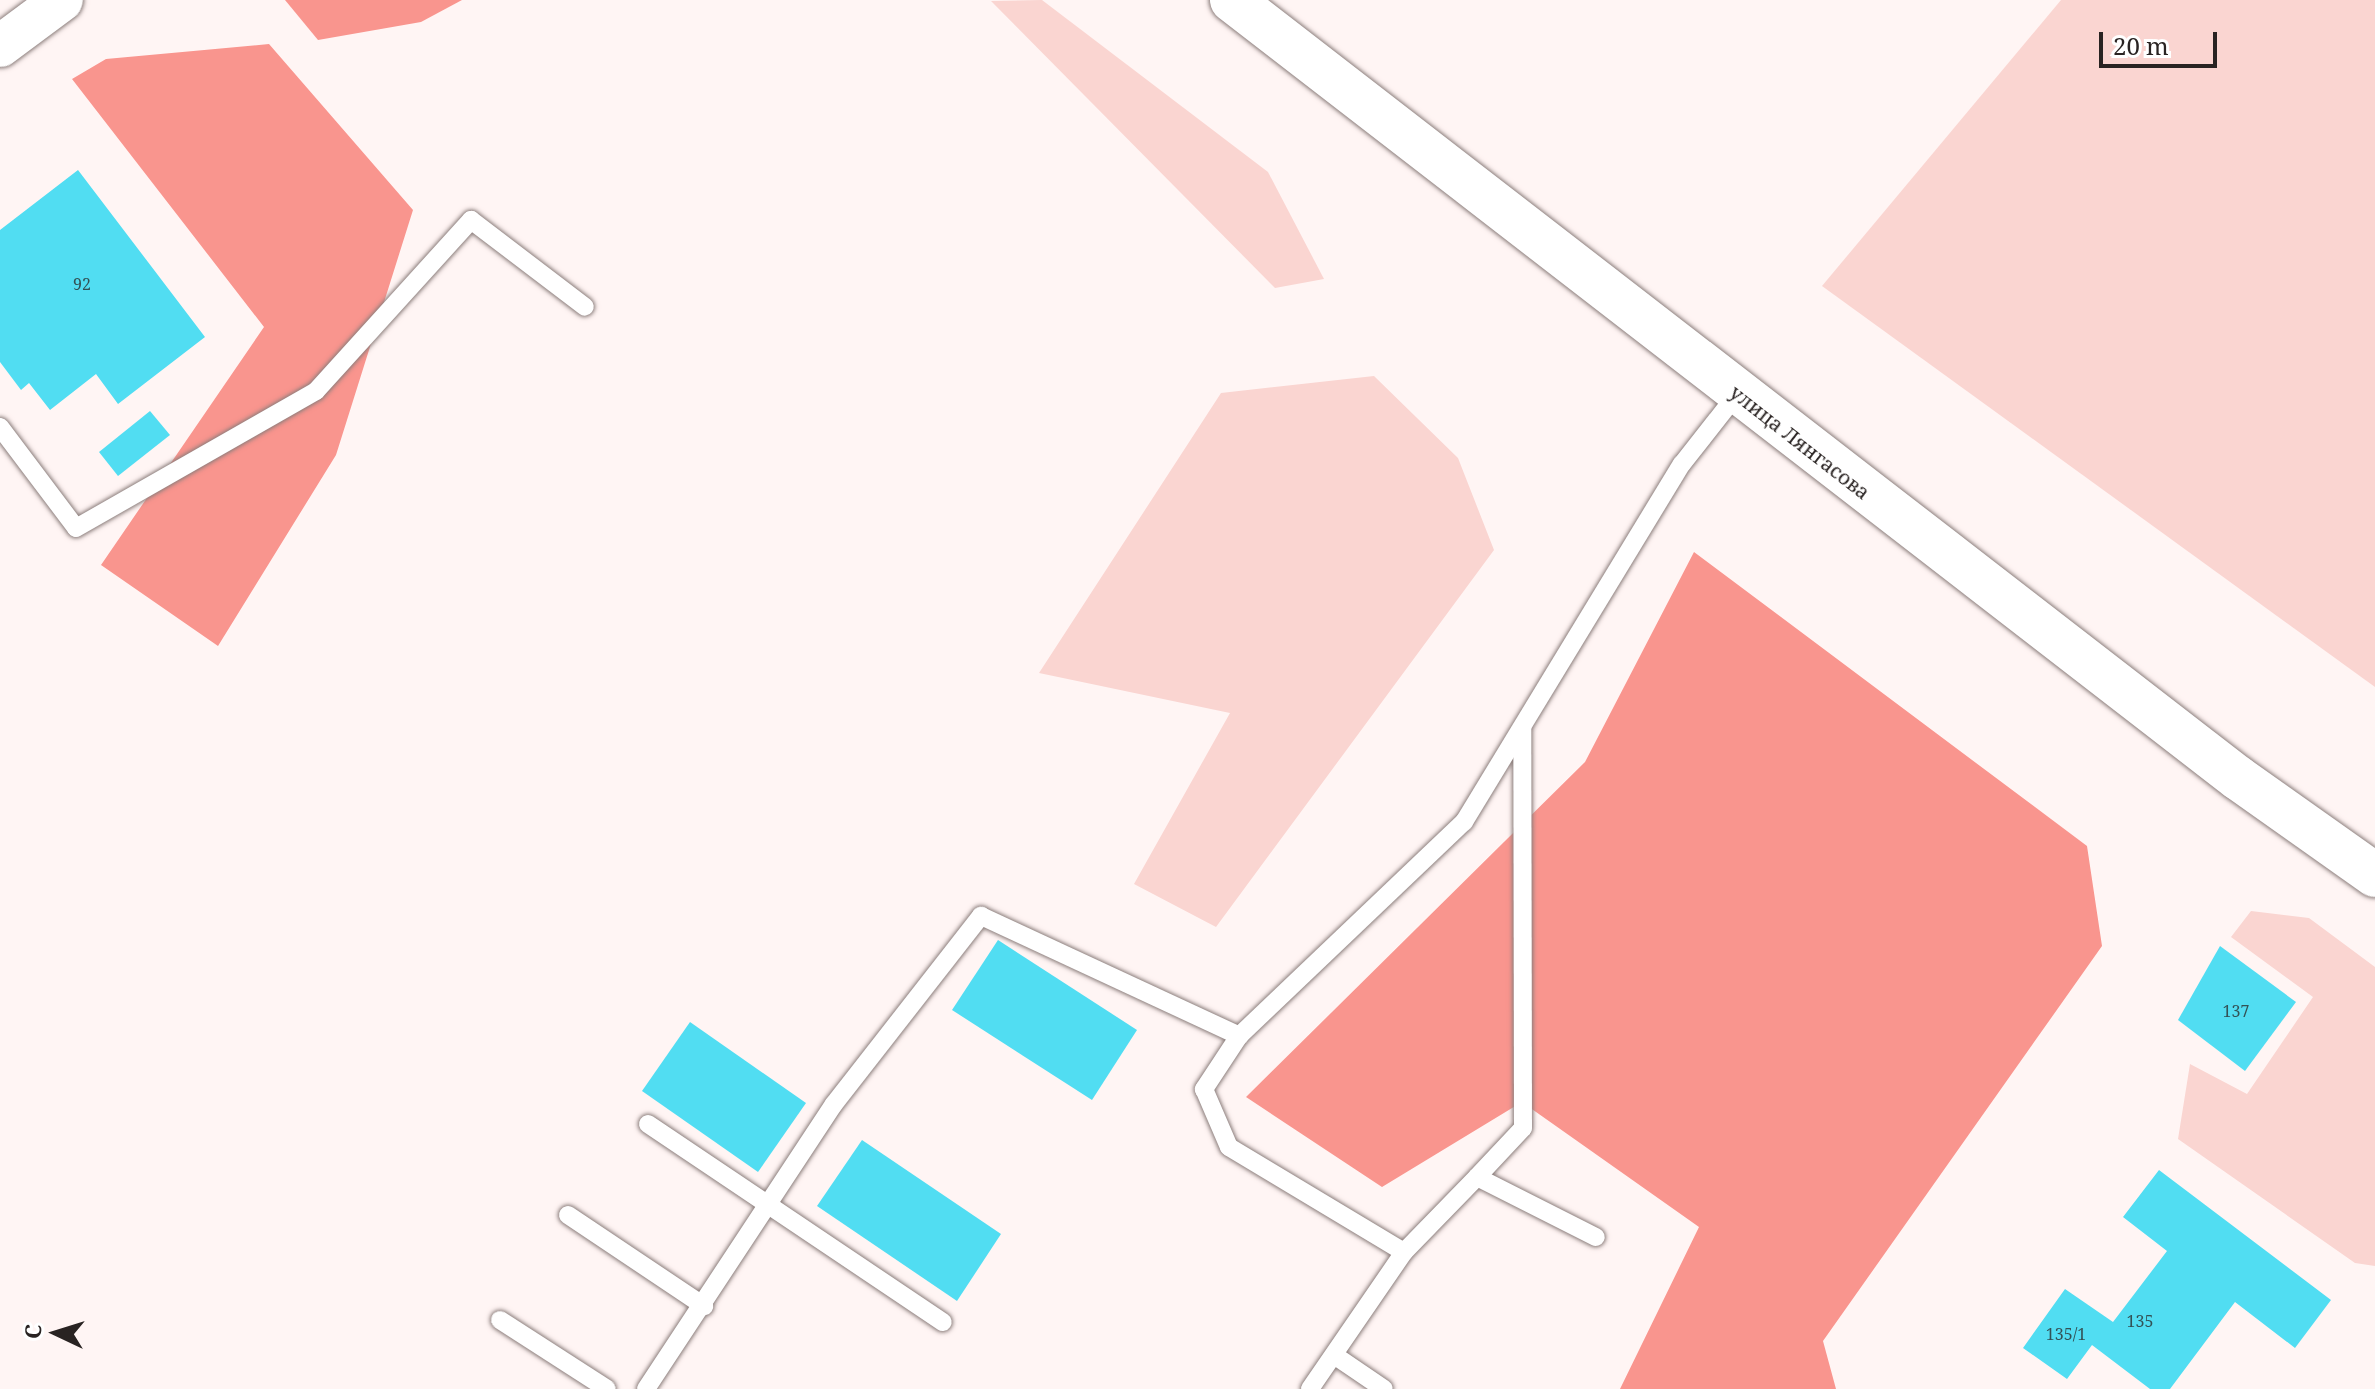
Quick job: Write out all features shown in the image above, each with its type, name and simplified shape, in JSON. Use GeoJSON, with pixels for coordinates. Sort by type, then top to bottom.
{"type":"FeatureCollection","features":[{"type":"Feature","properties":{"kind":"main road","name":"улица Лянгасова"},"geometry":{"type":"LineString","coordinates":[[1232,0],[1737,394],[2238,778],[2375,875]]}},
{"type":"Feature","properties":{"kind":"street"},"geometry":{"type":"LineString","coordinates":[[0,46],[62,0]]}},
{"type":"Feature","properties":{"kind":"lane"},"geometry":{"type":"LineString","coordinates":[[0,427],[76,528],[316,391],[471,220],[585,307]]}},
{"type":"Feature","properties":{"kind":"lane"},"geometry":{"type":"LineString","coordinates":[[1404,1252],[1229,1147],[1204,1089],[1239,1036],[1464,822],[1682,464],[1737,394]]}},
{"type":"Feature","properties":{"kind":"lane"},"geometry":{"type":"LineString","coordinates":[[1310,1389],[1404,1252],[1523,1128],[1522,726]]}},
{"type":"Feature","properties":{"kind":"lane"},"geometry":{"type":"LineString","coordinates":[[646,1389],[704,1306],[834,1104],[981,916],[1239,1036]]}},
{"type":"Feature","properties":{"kind":"lane"},"geometry":{"type":"LineString","coordinates":[[648,1124],[943,1322]]}},
{"type":"Feature","properties":{"kind":"lane"},"geometry":{"type":"LineString","coordinates":[[1477,1177],[1596,1237]]}},
{"type":"Feature","properties":{"kind":"lane"},"geometry":{"type":"LineString","coordinates":[[568,1215],[704,1306]]}},
{"type":"Feature","properties":{"kind":"lane"},"geometry":{"type":"LineString","coordinates":[[500,1320],[607,1389]]}},
{"type":"Feature","properties":{"kind":"lane"},"geometry":{"type":"LineString","coordinates":[[1334,1355],[1384,1389]]}},
{"type":"Feature","properties":{"kind":"shaded area"},"geometry":{"type":"Polygon","coordinates":[[[285,0],[462,0],[421,22],[318,40],[285,0]]]}},
{"type":"Feature","properties":{"kind":"shaded area"},"geometry":{"type":"Polygon","coordinates":[[[1042,0],[1268,172],[1324,279],[1275,288],[991,1],[1042,0]]]}},
{"type":"Feature","properties":{"kind":"shaded area"},"geometry":{"type":"Polygon","coordinates":[[[2061,0],[2375,0],[2375,687],[1822,286],[2061,0]]]}},
{"type":"Feature","properties":{"kind":"shaded area"},"geometry":{"type":"Polygon","coordinates":[[[269,44],[413,210],[336,455],[218,646],[101,565],[264,327],[72,79],[106,59],[269,44]]]}},
{"type":"Feature","properties":{"kind":"shaded area"},"geometry":{"type":"Polygon","coordinates":[[[1374,376],[1458,458],[1494,550],[1216,927],[1134,884],[1230,713],[1039,673],[1221,393],[1374,376]]]}},
{"type":"Feature","properties":{"kind":"shaded area"},"geometry":{"type":"Polygon","coordinates":[[[1694,552],[2087,846],[2102,946],[1823,1341],[1836,1389],[1620,1389],[1699,1227],[1522,1102],[1382,1187],[1246,1097],[1585,762],[1694,552]]]}},
{"type":"Feature","properties":{"kind":"shaded area"},"geometry":{"type":"Polygon","coordinates":[[[2251,911],[2309,918],[2375,967],[2375,1266],[2355,1263],[2178,1139],[2190,1064],[2247,1094],[2313,997],[2231,937],[2251,911]]]}},
{"type":"Feature","properties":{"kind":"building"},"geometry":{"type":"Polygon","coordinates":[[[78,170],[205,337],[118,404],[96,374],[50,410],[29,383],[21,390],[0,362],[0,230],[78,170]]]}},
{"type":"Feature","properties":{"kind":"building"},"geometry":{"type":"Polygon","coordinates":[[[150,411],[170,435],[118,476],[99,452],[150,411]]]}},
{"type":"Feature","properties":{"kind":"building"},"geometry":{"type":"Polygon","coordinates":[[[998,940],[1137,1030],[1092,1100],[952,1010],[998,940]]]}},
{"type":"Feature","properties":{"kind":"building"},"geometry":{"type":"Polygon","coordinates":[[[2220,946],[2296,1002],[2245,1071],[2178,1020],[2220,946]]]}},
{"type":"Feature","properties":{"kind":"building"},"geometry":{"type":"Polygon","coordinates":[[[690,1022],[806,1103],[758,1172],[642,1091],[690,1022]]]}},
{"type":"Feature","properties":{"kind":"building"},"geometry":{"type":"Polygon","coordinates":[[[862,1140],[1001,1234],[957,1301],[817,1206],[862,1140]]]}},
{"type":"Feature","properties":{"kind":"building"},"geometry":{"type":"Polygon","coordinates":[[[2159,1170],[2331,1300],[2295,1348],[2235,1302],[2170,1389],[2150,1389],[2092,1345],[2067,1379],[2023,1348],[2065,1289],[2113,1322],[2167,1251],[2123,1217],[2159,1170]]]}}]}
